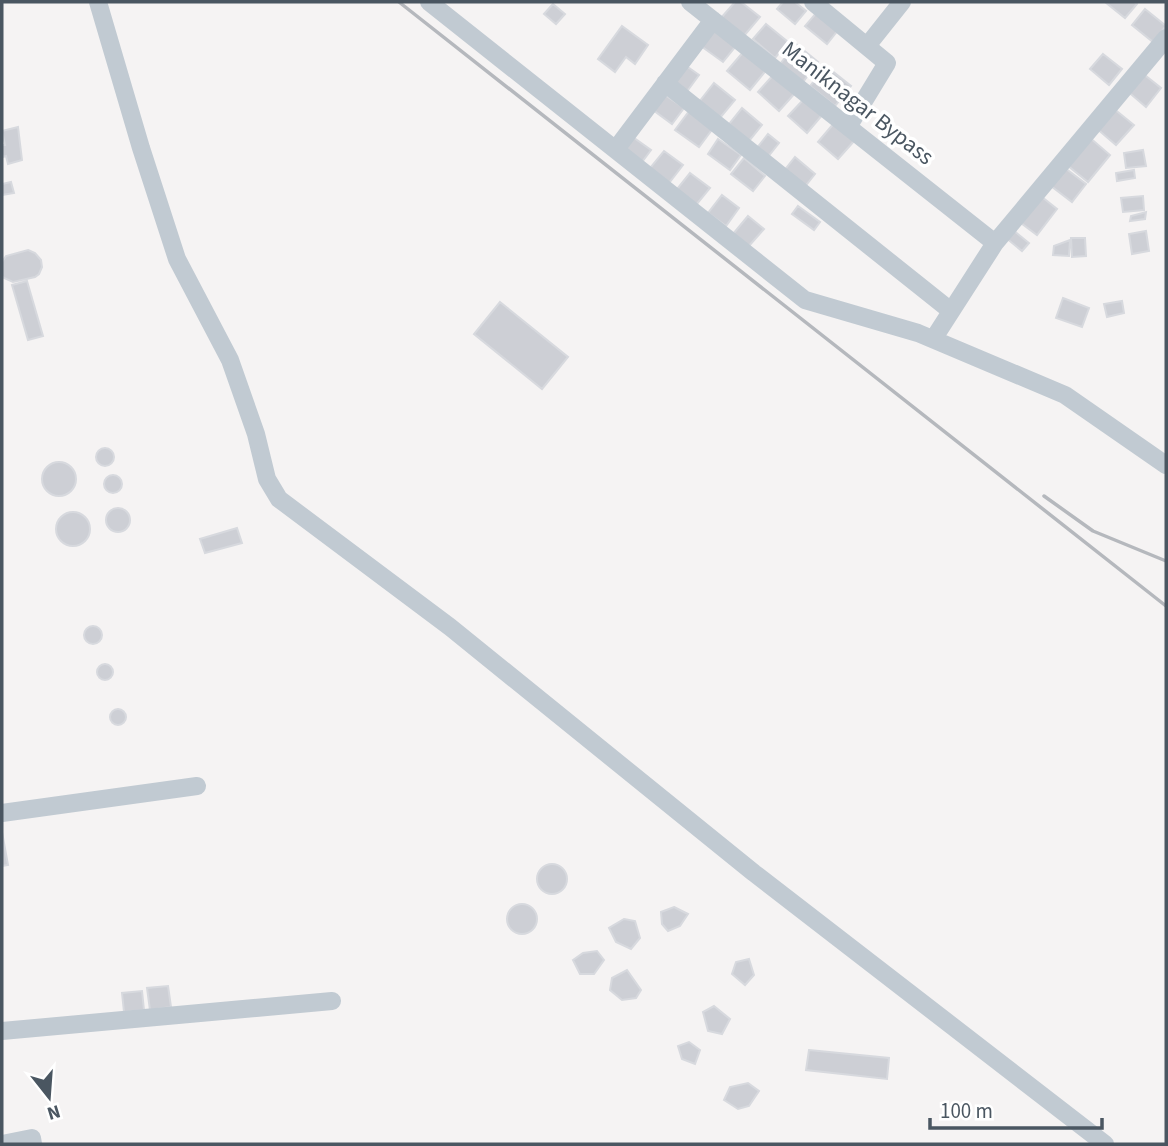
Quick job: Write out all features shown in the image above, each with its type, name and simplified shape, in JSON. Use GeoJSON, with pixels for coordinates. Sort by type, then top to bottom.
{"type":"FeatureCollection","features":[{"type":"Feature","properties":{"kind":"street"},"geometry":{"type":"LineString","coordinates":[[98,2],[177,259],[230,360],[256,434],[267,479],[279,499],[450,627],[754,873],[1105,1144]]}},
{"type":"Feature","properties":{"kind":"street"},"geometry":{"type":"LineString","coordinates":[[429,2],[805,300],[934,338],[1065,395],[1166,465]]}},
{"type":"Feature","properties":{"kind":"street","name":"Maniknagar Bypass"},"geometry":{"type":"LineString","coordinates":[[690,2],[995,243]]}},
{"type":"Feature","properties":{"kind":"street"},"geometry":{"type":"LineString","coordinates":[[813,2],[887,63],[848,127]]}},
{"type":"Feature","properties":{"kind":"street"},"geometry":{"type":"LineString","coordinates":[[867,46],[902,2]]}},
{"type":"Feature","properties":{"kind":"street"},"geometry":{"type":"LineString","coordinates":[[616,149],[713,20]]}},
{"type":"Feature","properties":{"kind":"street"},"geometry":{"type":"LineString","coordinates":[[934,338],[995,243],[1166,38]]}},
{"type":"Feature","properties":{"kind":"street"},"geometry":{"type":"LineString","coordinates":[[665,83],[951,311]]}},
{"type":"Feature","properties":{"kind":"street"},"geometry":{"type":"LineString","coordinates":[[2,813],[197,786]]}},
{"type":"Feature","properties":{"kind":"street"},"geometry":{"type":"LineString","coordinates":[[2,1031],[332,1001]]}},
{"type":"Feature","properties":{"kind":"street"},"geometry":{"type":"LineString","coordinates":[[2,1144],[32,1138],[33,1144]]}},
{"type":"Feature","properties":{"kind":"building"},"geometry":{"type":"Polygon","coordinates":[[[735,2],[741,2],[760,17],[743,37],[721,18],[735,2]]]}},
{"type":"Feature","properties":{"kind":"building"},"geometry":{"type":"Polygon","coordinates":[[[783,2],[795,2],[806,11],[795,24],[777,9],[783,2]]]}},
{"type":"Feature","properties":{"kind":"building"},"geometry":{"type":"Polygon","coordinates":[[[1105,2],[1134,2],[1137,4],[1125,18],[1105,2]]]}},
{"type":"Feature","properties":{"kind":"building"},"geometry":{"type":"Polygon","coordinates":[[[553,4],[565,14],[556,24],[544,14],[553,4]]]}},
{"type":"Feature","properties":{"kind":"building"},"geometry":{"type":"Polygon","coordinates":[[[1145,9],[1166,26],[1153,42],[1132,25],[1145,9]]]}},
{"type":"Feature","properties":{"kind":"building"},"geometry":{"type":"Polygon","coordinates":[[[817,12],[839,29],[827,44],[805,26],[817,12]]]}},
{"type":"Feature","properties":{"kind":"building"},"geometry":{"type":"Polygon","coordinates":[[[766,24],[788,42],[775,58],[753,39],[766,24]]]}},
{"type":"Feature","properties":{"kind":"building"},"geometry":{"type":"Polygon","coordinates":[[[622,26],[648,45],[635,64],[626,57],[615,72],[598,59],[622,26]]]}},
{"type":"Feature","properties":{"kind":"building"},"geometry":{"type":"Polygon","coordinates":[[[714,29],[736,46],[723,62],[701,46],[714,29]]]}},
{"type":"Feature","properties":{"kind":"building"},"geometry":{"type":"Polygon","coordinates":[[[796,44],[818,62],[803,82],[780,64],[796,44]]]}},
{"type":"Feature","properties":{"kind":"building"},"geometry":{"type":"Polygon","coordinates":[[[745,50],[768,68],[750,90],[727,71],[745,50]]]}},
{"type":"Feature","properties":{"kind":"building"},"geometry":{"type":"Polygon","coordinates":[[[1103,54],[1122,69],[1109,85],[1090,69],[1103,54]]]}},
{"type":"Feature","properties":{"kind":"building"},"geometry":{"type":"Polygon","coordinates":[[[685,65],[699,75],[685,94],[671,84],[685,65]]]}},
{"type":"Feature","properties":{"kind":"building"},"geometry":{"type":"Polygon","coordinates":[[[826,66],[851,86],[835,106],[810,86],[826,66]]]}},
{"type":"Feature","properties":{"kind":"building"},"geometry":{"type":"Polygon","coordinates":[[[1141,72],[1161,88],[1146,107],[1126,90],[1141,72]]]}},
{"type":"Feature","properties":{"kind":"building"},"geometry":{"type":"Polygon","coordinates":[[[775,73],[796,92],[779,111],[758,92],[775,73]]]}},
{"type":"Feature","properties":{"kind":"building"},"geometry":{"type":"Polygon","coordinates":[[[714,83],[735,100],[719,119],[699,102],[714,83]]]}},
{"type":"Feature","properties":{"kind":"building"},"geometry":{"type":"Polygon","coordinates":[[[665,95],[684,108],[672,124],[653,110],[665,95]]]}},
{"type":"Feature","properties":{"kind":"building"},"geometry":{"type":"Polygon","coordinates":[[[805,98],[823,114],[807,133],[788,116],[805,98]]]}},
{"type":"Feature","properties":{"kind":"building"},"geometry":{"type":"Polygon","coordinates":[[[742,108],[762,125],[749,141],[729,124],[742,108]]]}},
{"type":"Feature","properties":{"kind":"building"},"geometry":{"type":"Polygon","coordinates":[[[1113,108],[1134,125],[1116,145],[1096,128],[1113,108]]]}},
{"type":"Feature","properties":{"kind":"building"},"geometry":{"type":"Polygon","coordinates":[[[690,110],[714,127],[699,147],[675,130],[690,110]]]}},
{"type":"Feature","properties":{"kind":"building"},"geometry":{"type":"Polygon","coordinates":[[[835,122],[855,140],[838,159],[818,142],[835,122]]]}},
{"type":"Feature","properties":{"kind":"building"},"geometry":{"type":"Polygon","coordinates":[[[18,127],[22,160],[8,164],[6,156],[3,157],[2,154],[2,145],[5,145],[2,131],[18,127]]]}},
{"type":"Feature","properties":{"kind":"building"},"geometry":{"type":"Polygon","coordinates":[[[768,134],[779,143],[767,158],[756,149],[768,134]]]}},
{"type":"Feature","properties":{"kind":"building"},"geometry":{"type":"Polygon","coordinates":[[[630,135],[651,150],[642,162],[622,146],[630,135]]]}},
{"type":"Feature","properties":{"kind":"building"},"geometry":{"type":"Polygon","coordinates":[[[1089,137],[1110,155],[1088,182],[1067,165],[1089,137]]]}},
{"type":"Feature","properties":{"kind":"building"},"geometry":{"type":"Polygon","coordinates":[[[718,139],[741,155],[730,170],[708,154],[718,139]]]}},
{"type":"Feature","properties":{"kind":"building"},"geometry":{"type":"Polygon","coordinates":[[[1143,150],[1146,166],[1126,168],[1124,153],[1143,150]]]}},
{"type":"Feature","properties":{"kind":"building"},"geometry":{"type":"Polygon","coordinates":[[[664,151],[683,165],[669,183],[650,168],[664,151]]]}},
{"type":"Feature","properties":{"kind":"building"},"geometry":{"type":"Polygon","coordinates":[[[795,157],[815,174],[803,189],[783,172],[795,157]]]}},
{"type":"Feature","properties":{"kind":"building"},"geometry":{"type":"Polygon","coordinates":[[[744,158],[765,176],[753,191],[731,174],[744,158]]]}},
{"type":"Feature","properties":{"kind":"building"},"geometry":{"type":"Polygon","coordinates":[[[1065,168],[1086,184],[1072,202],[1051,186],[1065,168]]]}},
{"type":"Feature","properties":{"kind":"building"},"geometry":{"type":"Polygon","coordinates":[[[1134,170],[1135,178],[1117,181],[1116,173],[1134,170]]]}},
{"type":"Feature","properties":{"kind":"building"},"geometry":{"type":"Polygon","coordinates":[[[690,173],[710,188],[696,205],[677,189],[690,173]]]}},
{"type":"Feature","properties":{"kind":"building"},"geometry":{"type":"Polygon","coordinates":[[[11,182],[14,193],[2,195],[2,184],[11,182]]]}},
{"type":"Feature","properties":{"kind":"building"},"geometry":{"type":"Polygon","coordinates":[[[722,195],[739,208],[726,226],[708,213],[722,195]]]}},
{"type":"Feature","properties":{"kind":"building"},"geometry":{"type":"Polygon","coordinates":[[[1143,196],[1144,210],[1123,212],[1121,198],[1143,196]]]}},
{"type":"Feature","properties":{"kind":"building"},"geometry":{"type":"Polygon","coordinates":[[[1042,197],[1057,209],[1037,235],[1021,223],[1042,197]]]}},
{"type":"Feature","properties":{"kind":"building"},"geometry":{"type":"Polygon","coordinates":[[[798,206],[820,222],[814,230],[792,214],[798,206]]]}},
{"type":"Feature","properties":{"kind":"building"},"geometry":{"type":"Polygon","coordinates":[[[1146,212],[1145,219],[1130,221],[1131,216],[1146,212]]]}},
{"type":"Feature","properties":{"kind":"building"},"geometry":{"type":"Polygon","coordinates":[[[748,216],[764,229],[748,247],[733,234],[748,216]]]}},
{"type":"Feature","properties":{"kind":"building"},"geometry":{"type":"Polygon","coordinates":[[[1013,230],[1029,243],[1022,251],[1006,238],[1013,230]]]}},
{"type":"Feature","properties":{"kind":"building"},"geometry":{"type":"Polygon","coordinates":[[[1146,231],[1149,251],[1132,254],[1129,234],[1146,231]]]}},
{"type":"Feature","properties":{"kind":"building"},"geometry":{"type":"Polygon","coordinates":[[[1071,238],[1085,238],[1086,256],[1072,257],[1071,238]]]}},
{"type":"Feature","properties":{"kind":"building"},"geometry":{"type":"Polygon","coordinates":[[[1070,240],[1069,256],[1053,255],[1054,246],[1070,240]]]}},
{"type":"Feature","properties":{"kind":"building"},"geometry":{"type":"Polygon","coordinates":[[[28,250],[41,260],[39,274],[13,282],[4,278],[2,262],[6,256],[28,250]]]}},
{"type":"Feature","properties":{"kind":"building"},"geometry":{"type":"Polygon","coordinates":[[[27,281],[43,336],[28,340],[12,285],[27,281]]]}},
{"type":"Feature","properties":{"kind":"building"},"geometry":{"type":"Polygon","coordinates":[[[1063,298],[1089,308],[1082,327],[1056,318],[1063,298]]]}},
{"type":"Feature","properties":{"kind":"building"},"geometry":{"type":"Polygon","coordinates":[[[1122,301],[1124,313],[1107,317],[1104,304],[1122,301]]]}},
{"type":"Feature","properties":{"kind":"building"},"geometry":{"type":"Polygon","coordinates":[[[500,302],[568,357],[542,389],[474,334],[500,302]]]}},
{"type":"Feature","properties":{"kind":"building"},"geometry":{"type":"Polygon","coordinates":[[[101,448],[109,448],[114,457],[112,464],[101,466],[96,461],[96,453],[101,448]]]}},
{"type":"Feature","properties":{"kind":"building"},"geometry":{"type":"Polygon","coordinates":[[[59,462],[71,467],[76,479],[71,491],[59,496],[47,491],[42,479],[47,467],[59,462]]]}},
{"type":"Feature","properties":{"kind":"building"},"geometry":{"type":"Polygon","coordinates":[[[109,475],[117,475],[122,484],[120,491],[109,493],[104,488],[104,480],[109,475]]]}},
{"type":"Feature","properties":{"kind":"building"},"geometry":{"type":"Polygon","coordinates":[[[118,508],[127,511],[130,520],[127,529],[118,532],[109,529],[106,520],[109,511],[118,508]]]}},
{"type":"Feature","properties":{"kind":"building"},"geometry":{"type":"Polygon","coordinates":[[[73,512],[85,517],[90,529],[85,541],[73,546],[61,541],[56,529],[61,517],[73,512]]]}},
{"type":"Feature","properties":{"kind":"building"},"geometry":{"type":"Polygon","coordinates":[[[237,528],[242,543],[205,553],[200,539],[237,528]]]}},
{"type":"Feature","properties":{"kind":"building"},"geometry":{"type":"Polygon","coordinates":[[[89,626],[97,626],[102,635],[100,642],[89,644],[84,639],[84,631],[89,626]]]}},
{"type":"Feature","properties":{"kind":"building"},"geometry":{"type":"Polygon","coordinates":[[[105,664],[113,672],[105,680],[97,672],[105,664]]]}},
{"type":"Feature","properties":{"kind":"building"},"geometry":{"type":"Polygon","coordinates":[[[118,709],[126,717],[118,725],[110,717],[118,709]]]}},
{"type":"Feature","properties":{"kind":"building"},"geometry":{"type":"Polygon","coordinates":[[[2,832],[8,865],[2,866],[2,832]]]}},
{"type":"Feature","properties":{"kind":"building"},"geometry":{"type":"Polygon","coordinates":[[[552,864],[563,868],[567,879],[563,890],[552,894],[541,890],[537,879],[541,868],[552,864]]]}},
{"type":"Feature","properties":{"kind":"building"},"geometry":{"type":"Polygon","coordinates":[[[522,904],[528,905],[536,913],[536,925],[528,933],[522,934],[516,933],[508,925],[507,919],[508,913],[516,905],[522,904]]]}},
{"type":"Feature","properties":{"kind":"building"},"geometry":{"type":"Polygon","coordinates":[[[674,907],[688,914],[680,926],[668,931],[662,924],[661,912],[674,907]]]}},
{"type":"Feature","properties":{"kind":"building"},"geometry":{"type":"Polygon","coordinates":[[[624,919],[635,921],[640,938],[631,949],[616,942],[609,928],[624,919]]]}},
{"type":"Feature","properties":{"kind":"building"},"geometry":{"type":"Polygon","coordinates":[[[597,951],[604,960],[594,974],[580,974],[573,960],[583,953],[597,951]]]}},
{"type":"Feature","properties":{"kind":"building"},"geometry":{"type":"Polygon","coordinates":[[[749,959],[754,975],[745,985],[732,974],[736,962],[749,959]]]}},
{"type":"Feature","properties":{"kind":"building"},"geometry":{"type":"Polygon","coordinates":[[[627,970],[641,990],[636,998],[622,1000],[610,990],[612,978],[627,970]]]}},
{"type":"Feature","properties":{"kind":"building"},"geometry":{"type":"Polygon","coordinates":[[[168,986],[171,1007],[150,1010],[147,988],[168,986]]]}},
{"type":"Feature","properties":{"kind":"building"},"geometry":{"type":"Polygon","coordinates":[[[142,991],[144,1010],[124,1012],[122,993],[142,991]]]}},
{"type":"Feature","properties":{"kind":"building"},"geometry":{"type":"Polygon","coordinates":[[[714,1006],[730,1019],[722,1034],[708,1031],[703,1012],[714,1006]]]}},
{"type":"Feature","properties":{"kind":"building"},"geometry":{"type":"Polygon","coordinates":[[[689,1042],[700,1050],[695,1064],[682,1059],[678,1046],[689,1042]]]}},
{"type":"Feature","properties":{"kind":"building"},"geometry":{"type":"Polygon","coordinates":[[[809,1050],[889,1058],[887,1079],[806,1070],[809,1050]]]}},
{"type":"Feature","properties":{"kind":"building"},"geometry":{"type":"Polygon","coordinates":[[[748,1083],[759,1091],[749,1106],[738,1109],[724,1100],[730,1087],[748,1083]]]}},
{"type":"Feature","properties":{"kind":"railway"},"geometry":{"type":"LineString","coordinates":[[399,2],[1166,606]]}},
{"type":"Feature","properties":{"kind":"railway"},"geometry":{"type":"LineString","coordinates":[[1044,496],[1093,531],[1166,561]]}}]}
